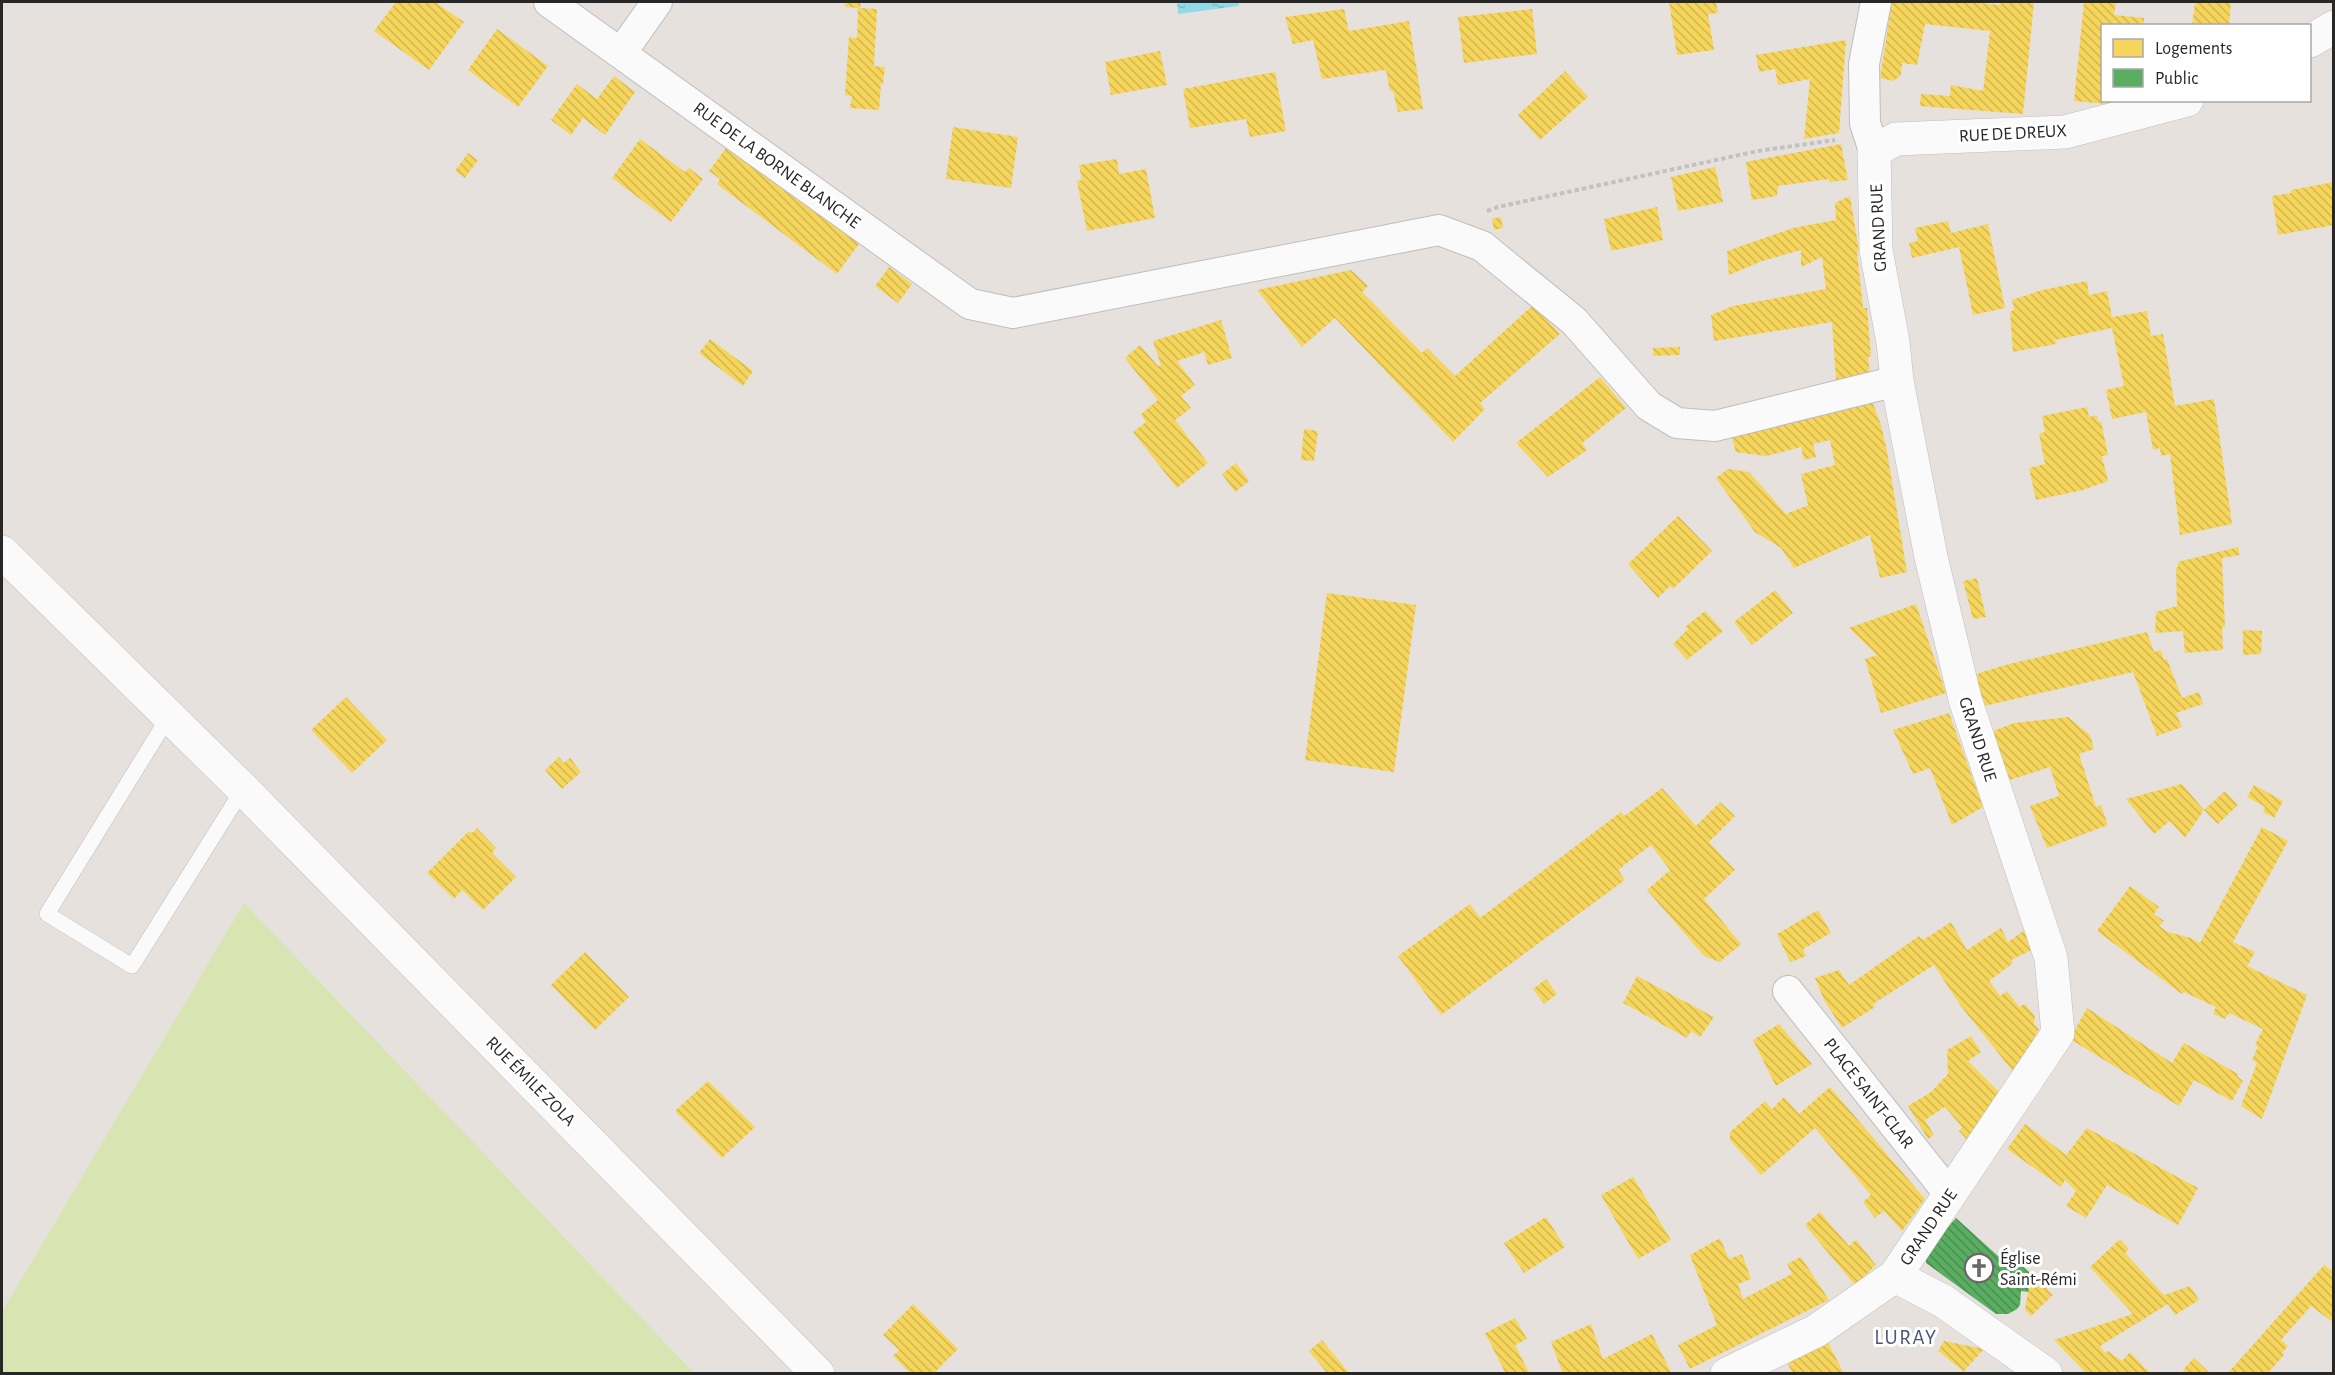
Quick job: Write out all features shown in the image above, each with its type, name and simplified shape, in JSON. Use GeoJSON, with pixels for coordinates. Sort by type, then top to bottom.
{"type":"FeatureCollection","features":[{"type":"Feature","properties":{"kind":"street","name":"RUE DE LA BORNE BLANCHE"},"geometry":{"type":"LineString","coordinates":[[549,2],[970,304],[1013,313],[1439,230]]}},
{"type":"Feature","properties":{"kind":"street"},"geometry":{"type":"LineString","coordinates":[[621,53],[657,2]]}},
{"type":"Feature","properties":{"kind":"street"},"geometry":{"type":"LineString","coordinates":[[1874,151],[1865,123],[1864,64],[1876,2]]}},
{"type":"Feature","properties":{"kind":"street"},"geometry":{"type":"LineString","coordinates":[[2311,40],[2334,27]]}},
{"type":"Feature","properties":{"kind":"street","name":"RUE DE DREUX"},"geometry":{"type":"LineString","coordinates":[[1874,151],[1896,138],[2065,132],[2179,102]]}},
{"type":"Feature","properties":{"kind":"street","name":"GRAND RUE"},"geometry":{"type":"LineString","coordinates":[[1874,151],[1876,250],[1893,342],[1897,381],[1931,557],[1965,699],[2051,958],[2058,1033],[1895,1276]]}},
{"type":"Feature","properties":{"kind":"street"},"geometry":{"type":"LineString","coordinates":[[1439,230],[1482,246],[1574,321],[1649,406],[1677,423],[1715,426],[1897,381]]}},
{"type":"Feature","properties":{"kind":"street","name":"RUE ÉMILE ZOLA"},"geometry":{"type":"LineString","coordinates":[[2,552],[243,789],[818,1374]]}},
{"type":"Feature","properties":{"kind":"street","name":"PLACE SAINT-CLAR"},"geometry":{"type":"LineString","coordinates":[[1788,991],[1950,1195]]}},
{"type":"Feature","properties":{"kind":"street"},"geometry":{"type":"LineString","coordinates":[[1727,1374],[1816,1331],[1895,1276],[1942,1301],[2046,1374]]}},
{"type":"Feature","properties":{"kind":"lane"},"geometry":{"type":"LineString","coordinates":[[169,716],[47,914],[132,966],[243,789]]}},
{"type":"Feature","properties":{"kind":"path"},"geometry":{"type":"LineString","coordinates":[[1439,230],[1498,207],[1758,151],[1845,138],[1874,151]]}},
{"type":"Feature","properties":{"kind":"green space"},"geometry":{"type":"Polygon","coordinates":[[[244,903],[694,1373],[2,1373],[2,1312],[244,903]]]}},
{"type":"Feature","properties":{"kind":"water"},"geometry":{"type":"Polygon","coordinates":[[[1177,2],[1239,2],[1239,6],[1178,14],[1177,2]]]}},
{"type":"Feature","properties":{"kind":"building: Logements"},"geometry":{"type":"Polygon","coordinates":[[[396,2],[435,2],[464,22],[429,70],[374,31],[396,2]]]}},
{"type":"Feature","properties":{"kind":"building: Logements"},"geometry":{"type":"Polygon","coordinates":[[[845,2],[861,2],[860,8],[877,9],[874,66],[885,67],[879,110],[850,108],[852,96],[845,95],[849,37],[857,38],[858,8],[845,7],[845,2]]]}},
{"type":"Feature","properties":{"kind":"building: Logements"},"geometry":{"type":"Polygon","coordinates":[[[1669,2],[1716,2],[1718,13],[1708,14],[1714,50],[1677,55],[1669,2]]]}},
{"type":"Feature","properties":{"kind":"building: Logements"},"geometry":{"type":"Polygon","coordinates":[[[1892,2],[1969,2],[2000,5],[2001,2],[2034,2],[2023,114],[1920,106],[1921,94],[1950,96],[1951,85],[1983,91],[1990,31],[1925,24],[1917,65],[1902,63],[1901,75],[1894,81],[1880,78],[1892,2]]]}},
{"type":"Feature","properties":{"kind":"building: Logements"},"geometry":{"type":"Polygon","coordinates":[[[2084,2],[2116,2],[2114,15],[2144,18],[2144,24],[2101,24],[2101,102],[2111,102],[2106,104],[2074,101],[2084,2]]]}},
{"type":"Feature","properties":{"kind":"building: Logements"},"geometry":{"type":"Polygon","coordinates":[[[2195,2],[2231,2],[2229,24],[2192,24],[2195,2]]]}},
{"type":"Feature","properties":{"kind":"building: Logements"},"geometry":{"type":"Polygon","coordinates":[[[1344,9],[1349,31],[1409,21],[1423,109],[1398,112],[1393,91],[1390,91],[1386,70],[1322,79],[1313,40],[1293,44],[1285,17],[1344,9]]]}},
{"type":"Feature","properties":{"kind":"building: Logements"},"geometry":{"type":"Polygon","coordinates":[[[1532,9],[1537,54],[1464,63],[1458,17],[1532,9]]]}},
{"type":"Feature","properties":{"kind":"building: Logements"},"geometry":{"type":"Polygon","coordinates":[[[497,29],[548,66],[518,107],[468,70],[497,29]]]}},
{"type":"Feature","properties":{"kind":"building: Logements"},"geometry":{"type":"Polygon","coordinates":[[[1846,40],[1839,133],[1804,139],[1810,79],[1778,85],[1775,69],[1759,72],[1756,55],[1846,40]]]}},
{"type":"Feature","properties":{"kind":"building: Logements"},"geometry":{"type":"Polygon","coordinates":[[[1160,51],[1167,85],[1111,95],[1105,62],[1160,51]]]}},
{"type":"Feature","properties":{"kind":"building: Logements"},"geometry":{"type":"Polygon","coordinates":[[[1565,71],[1588,97],[1540,140],[1518,115],[1565,71]]]}},
{"type":"Feature","properties":{"kind":"building: Logements"},"geometry":{"type":"Polygon","coordinates":[[[1275,72],[1286,131],[1250,137],[1246,119],[1190,128],[1183,89],[1275,72]]]}},
{"type":"Feature","properties":{"kind":"building: Logements"},"geometry":{"type":"Polygon","coordinates":[[[614,76],[635,92],[605,135],[583,118],[571,135],[551,120],[577,84],[597,99],[614,76]]]}},
{"type":"Feature","properties":{"kind":"building: Logements"},"geometry":{"type":"Polygon","coordinates":[[[953,127],[1018,137],[1011,188],[946,179],[953,127]]]}},
{"type":"Feature","properties":{"kind":"building: Logements"},"geometry":{"type":"Polygon","coordinates":[[[640,139],[685,172],[689,168],[703,179],[671,222],[612,178],[640,139]]]}},
{"type":"Feature","properties":{"kind":"building: Logements"},"geometry":{"type":"Polygon","coordinates":[[[1841,144],[1848,180],[1829,182],[1829,179],[1778,186],[1777,196],[1752,200],[1746,162],[1841,144]]]}},
{"type":"Feature","properties":{"kind":"building: Logements"},"geometry":{"type":"Polygon","coordinates":[[[726,148],[859,244],[837,274],[717,184],[720,179],[709,171],[726,148]]]}},
{"type":"Feature","properties":{"kind":"building: Logements"},"geometry":{"type":"Polygon","coordinates":[[[468,153],[478,160],[465,178],[455,171],[468,153]]]}},
{"type":"Feature","properties":{"kind":"building: Logements"},"geometry":{"type":"Polygon","coordinates":[[[1117,159],[1119,174],[1146,169],[1155,218],[1087,231],[1077,181],[1082,180],[1079,165],[1117,159]]]}},
{"type":"Feature","properties":{"kind":"building: Logements"},"geometry":{"type":"Polygon","coordinates":[[[1715,167],[1723,202],[1678,211],[1671,177],[1715,167]]]}},
{"type":"Feature","properties":{"kind":"building: Logements"},"geometry":{"type":"Polygon","coordinates":[[[2334,182],[2334,225],[2278,235],[2272,196],[2334,182]]]}},
{"type":"Feature","properties":{"kind":"building: Logements"},"geometry":{"type":"Polygon","coordinates":[[[1850,196],[1859,251],[1857,252],[1863,308],[1867,308],[1871,356],[1868,357],[1870,375],[1836,381],[1832,322],[1714,341],[1711,315],[1733,306],[1826,289],[1822,257],[1801,267],[1801,250],[1762,261],[1729,275],[1727,251],[1793,228],[1836,220],[1835,203],[1850,196]]]}},
{"type":"Feature","properties":{"kind":"building: Logements"},"geometry":{"type":"Polygon","coordinates":[[[1657,207],[1663,240],[1611,251],[1604,219],[1657,207]]]}},
{"type":"Feature","properties":{"kind":"building: Logements"},"geometry":{"type":"Polygon","coordinates":[[[1501,217],[1503,228],[1494,230],[1492,219],[1501,217]]]}},
{"type":"Feature","properties":{"kind":"building: Logements"},"geometry":{"type":"Polygon","coordinates":[[[1948,221],[1951,233],[1988,224],[2005,308],[1973,315],[1959,247],[1912,258],[1909,243],[1918,241],[1915,228],[1948,221]]]}},
{"type":"Feature","properties":{"kind":"building: Logements"},"geometry":{"type":"Polygon","coordinates":[[[889,267],[912,284],[898,303],[875,286],[889,267]]]}},
{"type":"Feature","properties":{"kind":"building: Logements"},"geometry":{"type":"Polygon","coordinates":[[[1351,270],[1368,286],[1362,292],[1422,353],[1427,348],[1455,376],[1533,305],[1560,334],[1480,403],[1485,409],[1453,442],[1335,318],[1302,347],[1257,290],[1351,270]]]}},
{"type":"Feature","properties":{"kind":"building: Logements"},"geometry":{"type":"Polygon","coordinates":[[[2087,281],[2089,295],[2107,291],[2112,317],[2147,311],[2151,336],[2163,334],[2175,406],[2214,399],[2232,524],[2180,535],[2170,454],[2161,456],[2160,448],[2153,450],[2146,412],[2112,419],[2106,390],[2124,386],[2112,328],[2055,340],[2056,344],[2013,352],[2010,312],[2014,310],[2012,300],[2042,290],[2087,281]]]}},
{"type":"Feature","properties":{"kind":"building: Logements"},"geometry":{"type":"Polygon","coordinates":[[[1221,320],[1232,358],[1208,365],[1204,352],[1177,361],[1195,385],[1181,396],[1191,408],[1175,420],[1208,463],[1177,488],[1133,432],[1146,422],[1141,414],[1158,400],[1125,358],[1140,345],[1158,366],[1161,365],[1153,341],[1221,320]]]}},
{"type":"Feature","properties":{"kind":"building: Logements"},"geometry":{"type":"Polygon","coordinates":[[[710,339],[753,371],[743,386],[699,353],[710,339]]]}},
{"type":"Feature","properties":{"kind":"building: Logements"},"geometry":{"type":"Polygon","coordinates":[[[1680,347],[1680,355],[1653,356],[1653,348],[1680,347]]]}},
{"type":"Feature","properties":{"kind":"building: Logements"},"geometry":{"type":"Polygon","coordinates":[[[1600,377],[1626,408],[1582,443],[1587,450],[1548,477],[1516,443],[1600,377]]]}},
{"type":"Feature","properties":{"kind":"building: Logements"},"geometry":{"type":"Polygon","coordinates":[[[1872,401],[1887,451],[1907,572],[1880,578],[1870,535],[1794,568],[1781,548],[1755,532],[1716,478],[1728,469],[1749,472],[1786,514],[1808,505],[1801,474],[1835,465],[1830,440],[1813,444],[1816,457],[1804,460],[1801,447],[1766,456],[1736,452],[1731,435],[1872,401]]]}},
{"type":"Feature","properties":{"kind":"building: Logements"},"geometry":{"type":"Polygon","coordinates":[[[2087,407],[2089,417],[2097,415],[2098,422],[2101,421],[2108,455],[2102,456],[2108,481],[2083,490],[2036,500],[2029,468],[2045,464],[2039,434],[2045,432],[2042,416],[2087,407]]]}},
{"type":"Feature","properties":{"kind":"building: Logements"},"geometry":{"type":"Polygon","coordinates":[[[1304,429],[1318,431],[1314,461],[1301,460],[1304,429]]]}},
{"type":"Feature","properties":{"kind":"building: Logements"},"geometry":{"type":"Polygon","coordinates":[[[1236,463],[1249,481],[1235,492],[1222,474],[1236,463]]]}},
{"type":"Feature","properties":{"kind":"building: Logements"},"geometry":{"type":"Polygon","coordinates":[[[1678,516],[1712,551],[1673,589],[1670,586],[1658,598],[1628,564],[1678,516]]]}},
{"type":"Feature","properties":{"kind":"building: Logements"},"geometry":{"type":"Polygon","coordinates":[[[2238,547],[2240,555],[2222,558],[2225,627],[2222,627],[2223,650],[2185,653],[2183,631],[2155,633],[2156,612],[2177,606],[2176,568],[2178,562],[2238,547]]]}},
{"type":"Feature","properties":{"kind":"building: Logements"},"geometry":{"type":"Polygon","coordinates":[[[1977,578],[1986,617],[1973,619],[1963,581],[1977,578]]]}},
{"type":"Feature","properties":{"kind":"building: Logements"},"geometry":{"type":"Polygon","coordinates":[[[1775,590],[1793,613],[1752,645],[1734,622],[1775,590]]]}},
{"type":"Feature","properties":{"kind":"building: Logements"},"geometry":{"type":"Polygon","coordinates":[[[1327,593],[1416,605],[1394,772],[1305,760],[1327,593]]]}},
{"type":"Feature","properties":{"kind":"building: Logements"},"geometry":{"type":"Polygon","coordinates":[[[1916,604],[1946,693],[1881,713],[1865,659],[1877,655],[1849,628],[1916,604]]]}},
{"type":"Feature","properties":{"kind":"building: Logements"},"geometry":{"type":"Polygon","coordinates":[[[1705,611],[1723,631],[1687,660],[1673,644],[1688,629],[1685,627],[1705,611]]]}},
{"type":"Feature","properties":{"kind":"building: Logements"},"geometry":{"type":"Polygon","coordinates":[[[2243,630],[2262,631],[2261,654],[2243,655],[2243,630]]]}},
{"type":"Feature","properties":{"kind":"building: Logements"},"geometry":{"type":"Polygon","coordinates":[[[2147,632],[2154,652],[2161,650],[2164,660],[2167,659],[2182,698],[2199,692],[2203,704],[2176,713],[2182,727],[2157,736],[2133,672],[1984,706],[1976,677],[1979,673],[2147,632]]]}},
{"type":"Feature","properties":{"kind":"building: Logements"},"geometry":{"type":"Polygon","coordinates":[[[346,697],[387,740],[352,773],[311,730],[346,697]]]}},
{"type":"Feature","properties":{"kind":"building: Logements"},"geometry":{"type":"Polygon","coordinates":[[[1949,713],[1983,807],[1952,825],[1930,768],[1913,774],[1893,730],[1949,713]]]}},
{"type":"Feature","properties":{"kind":"building: Logements"},"geometry":{"type":"Polygon","coordinates":[[[2068,717],[2090,735],[2094,749],[2079,754],[2096,807],[2101,805],[2108,825],[2047,848],[2030,806],[2059,796],[2050,767],[2010,780],[1991,732],[2014,723],[2068,717]]]}},
{"type":"Feature","properties":{"kind":"building: Logements"},"geometry":{"type":"Polygon","coordinates":[[[559,757],[564,763],[570,758],[581,772],[562,789],[545,770],[559,757]]]}},
{"type":"Feature","properties":{"kind":"building: Logements"},"geometry":{"type":"Polygon","coordinates":[[[2182,784],[2204,810],[2185,838],[2170,821],[2154,834],[2126,799],[2182,784]]]}},
{"type":"Feature","properties":{"kind":"building: Logements"},"geometry":{"type":"Polygon","coordinates":[[[2254,785],[2283,801],[2274,818],[2263,812],[2265,807],[2247,797],[2254,785]]]}},
{"type":"Feature","properties":{"kind":"building: Logements"},"geometry":{"type":"Polygon","coordinates":[[[1662,788],[1696,826],[1720,802],[1735,816],[1709,842],[1735,870],[1704,899],[1741,944],[1720,962],[1704,956],[1647,890],[1670,870],[1651,845],[1618,870],[1625,880],[1441,1015],[1398,956],[1470,904],[1480,918],[1621,812],[1624,816],[1662,788]]]}},
{"type":"Feature","properties":{"kind":"building: Logements"},"geometry":{"type":"Polygon","coordinates":[[[2225,791],[2238,805],[2218,824],[2204,810],[2225,791]]]}},
{"type":"Feature","properties":{"kind":"building: Logements"},"geometry":{"type":"Polygon","coordinates":[[[2262,827],[2288,841],[2233,942],[2255,952],[2247,966],[2307,995],[2262,1119],[2241,1106],[2257,1063],[2252,1060],[2258,1047],[2255,1045],[2263,1029],[2229,1013],[2225,1019],[2213,1014],[2216,1007],[2184,992],[2182,994],[2097,931],[2130,886],[2159,907],[2154,914],[2164,921],[2159,926],[2168,932],[2191,938],[2200,943],[2262,827]]]}},
{"type":"Feature","properties":{"kind":"building: Logements"},"geometry":{"type":"Polygon","coordinates":[[[477,828],[496,848],[492,853],[516,877],[483,910],[462,890],[454,899],[427,873],[469,831],[472,833],[477,828]]]}},
{"type":"Feature","properties":{"kind":"building: Logements"},"geometry":{"type":"Polygon","coordinates":[[[1818,910],[1831,933],[1803,949],[1806,956],[1790,962],[1777,934],[1818,910]]]}},
{"type":"Feature","properties":{"kind":"building: Logements"},"geometry":{"type":"Polygon","coordinates":[[[1951,922],[1967,950],[2001,928],[2008,942],[2026,929],[2034,949],[2011,960],[2013,963],[1989,981],[2000,996],[2007,991],[2019,1007],[2025,1004],[2035,1016],[2034,1024],[2039,1029],[2015,1074],[1960,1005],[1934,965],[1873,1004],[1875,1007],[1842,1028],[1824,1000],[1815,978],[1839,970],[1849,985],[1919,936],[1923,940],[1951,922]]]}},
{"type":"Feature","properties":{"kind":"building: Logements"},"geometry":{"type":"Polygon","coordinates":[[[585,952],[629,997],[595,1030],[551,985],[585,952]]]}},
{"type":"Feature","properties":{"kind":"building: Logements"},"geometry":{"type":"Polygon","coordinates":[[[1637,976],[1714,1017],[1700,1037],[1691,1031],[1687,1038],[1623,1003],[1637,976]]]}},
{"type":"Feature","properties":{"kind":"building: Logements"},"geometry":{"type":"Polygon","coordinates":[[[1546,979],[1557,994],[1544,1004],[1533,989],[1546,979]]]}},
{"type":"Feature","properties":{"kind":"building: Logements"},"geometry":{"type":"Polygon","coordinates":[[[2087,1008],[2172,1063],[2184,1043],[2238,1074],[2237,1076],[2243,1081],[2232,1101],[2194,1080],[2179,1106],[2070,1039],[2087,1008]]]}},
{"type":"Feature","properties":{"kind":"building: Logements"},"geometry":{"type":"Polygon","coordinates":[[[1779,1024],[1812,1064],[1776,1086],[1753,1040],[1779,1024]]]}},
{"type":"Feature","properties":{"kind":"building: Logements"},"geometry":{"type":"Polygon","coordinates":[[[1971,1036],[1981,1052],[1968,1061],[2004,1097],[1969,1142],[1959,1131],[1962,1127],[1945,1107],[1925,1120],[1934,1135],[1928,1139],[1908,1106],[1931,1092],[1948,1074],[1947,1050],[1971,1036]]]}},
{"type":"Feature","properties":{"kind":"building: Logements"},"geometry":{"type":"Polygon","coordinates":[[[708,1081],[755,1127],[722,1158],[675,1111],[708,1081]]]}},
{"type":"Feature","properties":{"kind":"building: Logements"},"geometry":{"type":"Polygon","coordinates":[[[1830,1087],[1925,1199],[1902,1231],[1884,1211],[1875,1218],[1863,1202],[1871,1195],[1815,1128],[1761,1175],[1730,1140],[1730,1132],[1765,1101],[1772,1109],[1784,1097],[1799,1114],[1830,1087]]]}},
{"type":"Feature","properties":{"kind":"building: Logements"},"geometry":{"type":"Polygon","coordinates":[[[2025,1124],[2066,1155],[2087,1128],[2198,1188],[2178,1225],[2107,1185],[2086,1218],[2066,1206],[2076,1191],[2065,1180],[2061,1187],[2007,1149],[2025,1124]]]}},
{"type":"Feature","properties":{"kind":"building: Logements"},"geometry":{"type":"Polygon","coordinates":[[[1633,1177],[1671,1240],[1638,1259],[1601,1195],[1633,1177]]]}},
{"type":"Feature","properties":{"kind":"building: Logements"},"geometry":{"type":"Polygon","coordinates":[[[1820,1212],[1849,1246],[1856,1240],[1876,1265],[1855,1285],[1805,1225],[1820,1212]]]}},
{"type":"Feature","properties":{"kind":"building: Logements"},"geometry":{"type":"Polygon","coordinates":[[[1546,1217],[1565,1247],[1524,1273],[1504,1243],[1546,1217]]]}},
{"type":"Feature","properties":{"kind":"building: Logements"},"geometry":{"type":"Polygon","coordinates":[[[1720,1238],[1729,1259],[1742,1254],[1751,1279],[1738,1284],[1743,1299],[1792,1274],[1787,1264],[1801,1257],[1829,1300],[1690,1369],[1678,1345],[1717,1325],[1690,1255],[1720,1238]]]}},
{"type":"Feature","properties":{"kind":"building: Logements"},"geometry":{"type":"Polygon","coordinates":[[[2120,1239],[2129,1249],[2125,1253],[2164,1295],[2190,1286],[2199,1300],[2175,1315],[2168,1304],[2100,1346],[2105,1353],[2108,1351],[2122,1361],[2130,1352],[2151,1374],[2087,1374],[2054,1340],[2133,1314],[2090,1267],[2120,1239]]]}},
{"type":"Feature","properties":{"kind":"building: Logements"},"geometry":{"type":"Polygon","coordinates":[[[2324,1265],[2334,1272],[2334,1323],[2311,1306],[2281,1340],[2288,1346],[2282,1353],[2284,1355],[2267,1374],[2227,1374],[2324,1265]]]}},
{"type":"Feature","properties":{"kind":"building: Logements"},"geometry":{"type":"Polygon","coordinates":[[[2030,1279],[2037,1279],[2043,1285],[2047,1282],[2051,1284],[2047,1290],[2053,1295],[2031,1316],[2025,1310],[2030,1279]]]}},
{"type":"Feature","properties":{"kind":"building: Logements"},"geometry":{"type":"Polygon","coordinates":[[[913,1304],[958,1349],[933,1374],[911,1374],[893,1356],[899,1350],[883,1335],[913,1304]]]}},
{"type":"Feature","properties":{"kind":"building: Logements"},"geometry":{"type":"Polygon","coordinates":[[[1515,1318],[1527,1339],[1515,1345],[1530,1374],[1506,1374],[1485,1333],[1515,1318]]]}},
{"type":"Feature","properties":{"kind":"building: Logements"},"geometry":{"type":"Polygon","coordinates":[[[1591,1324],[1603,1359],[1652,1334],[1672,1374],[1563,1374],[1551,1342],[1591,1324]]]}},
{"type":"Feature","properties":{"kind":"building: Logements"},"geometry":{"type":"Polygon","coordinates":[[[1322,1340],[1350,1374],[1328,1374],[1309,1351],[1322,1340]]]}},
{"type":"Feature","properties":{"kind":"building: Logements"},"geometry":{"type":"Polygon","coordinates":[[[1944,1341],[1984,1349],[1964,1371],[1967,1374],[1960,1374],[1963,1371],[1938,1351],[1944,1341]]]}},
{"type":"Feature","properties":{"kind":"building: Logements"},"geometry":{"type":"Polygon","coordinates":[[[1828,1342],[1844,1374],[1793,1374],[1787,1362],[1828,1342]]]}},
{"type":"Feature","properties":{"kind":"building: Logements"},"geometry":{"type":"Polygon","coordinates":[[[2194,1358],[2211,1374],[2187,1374],[2183,1370],[2194,1358]]]}},
{"type":"Feature","properties":{"kind":"building: Public","name":"Église Saint-Rémi"},"geometry":{"type":"Polygon","coordinates":[[[1956,1218],[1998,1256],[2014,1258],[2031,1274],[2028,1292],[2021,1291],[2020,1305],[2017,1309],[2008,1314],[1996,1314],[1926,1263],[1926,1251],[1956,1218]]]}},
{"type":"Feature","properties":{"kind":"place","name":"Église Saint-Rémi"},"geometry":{"type":"Point","coordinates":[1979,1268]}},
{"type":"Feature","properties":{"kind":"district","name":"LURAY"},"geometry":{"type":"Point","coordinates":[1906,1337]}}]}
